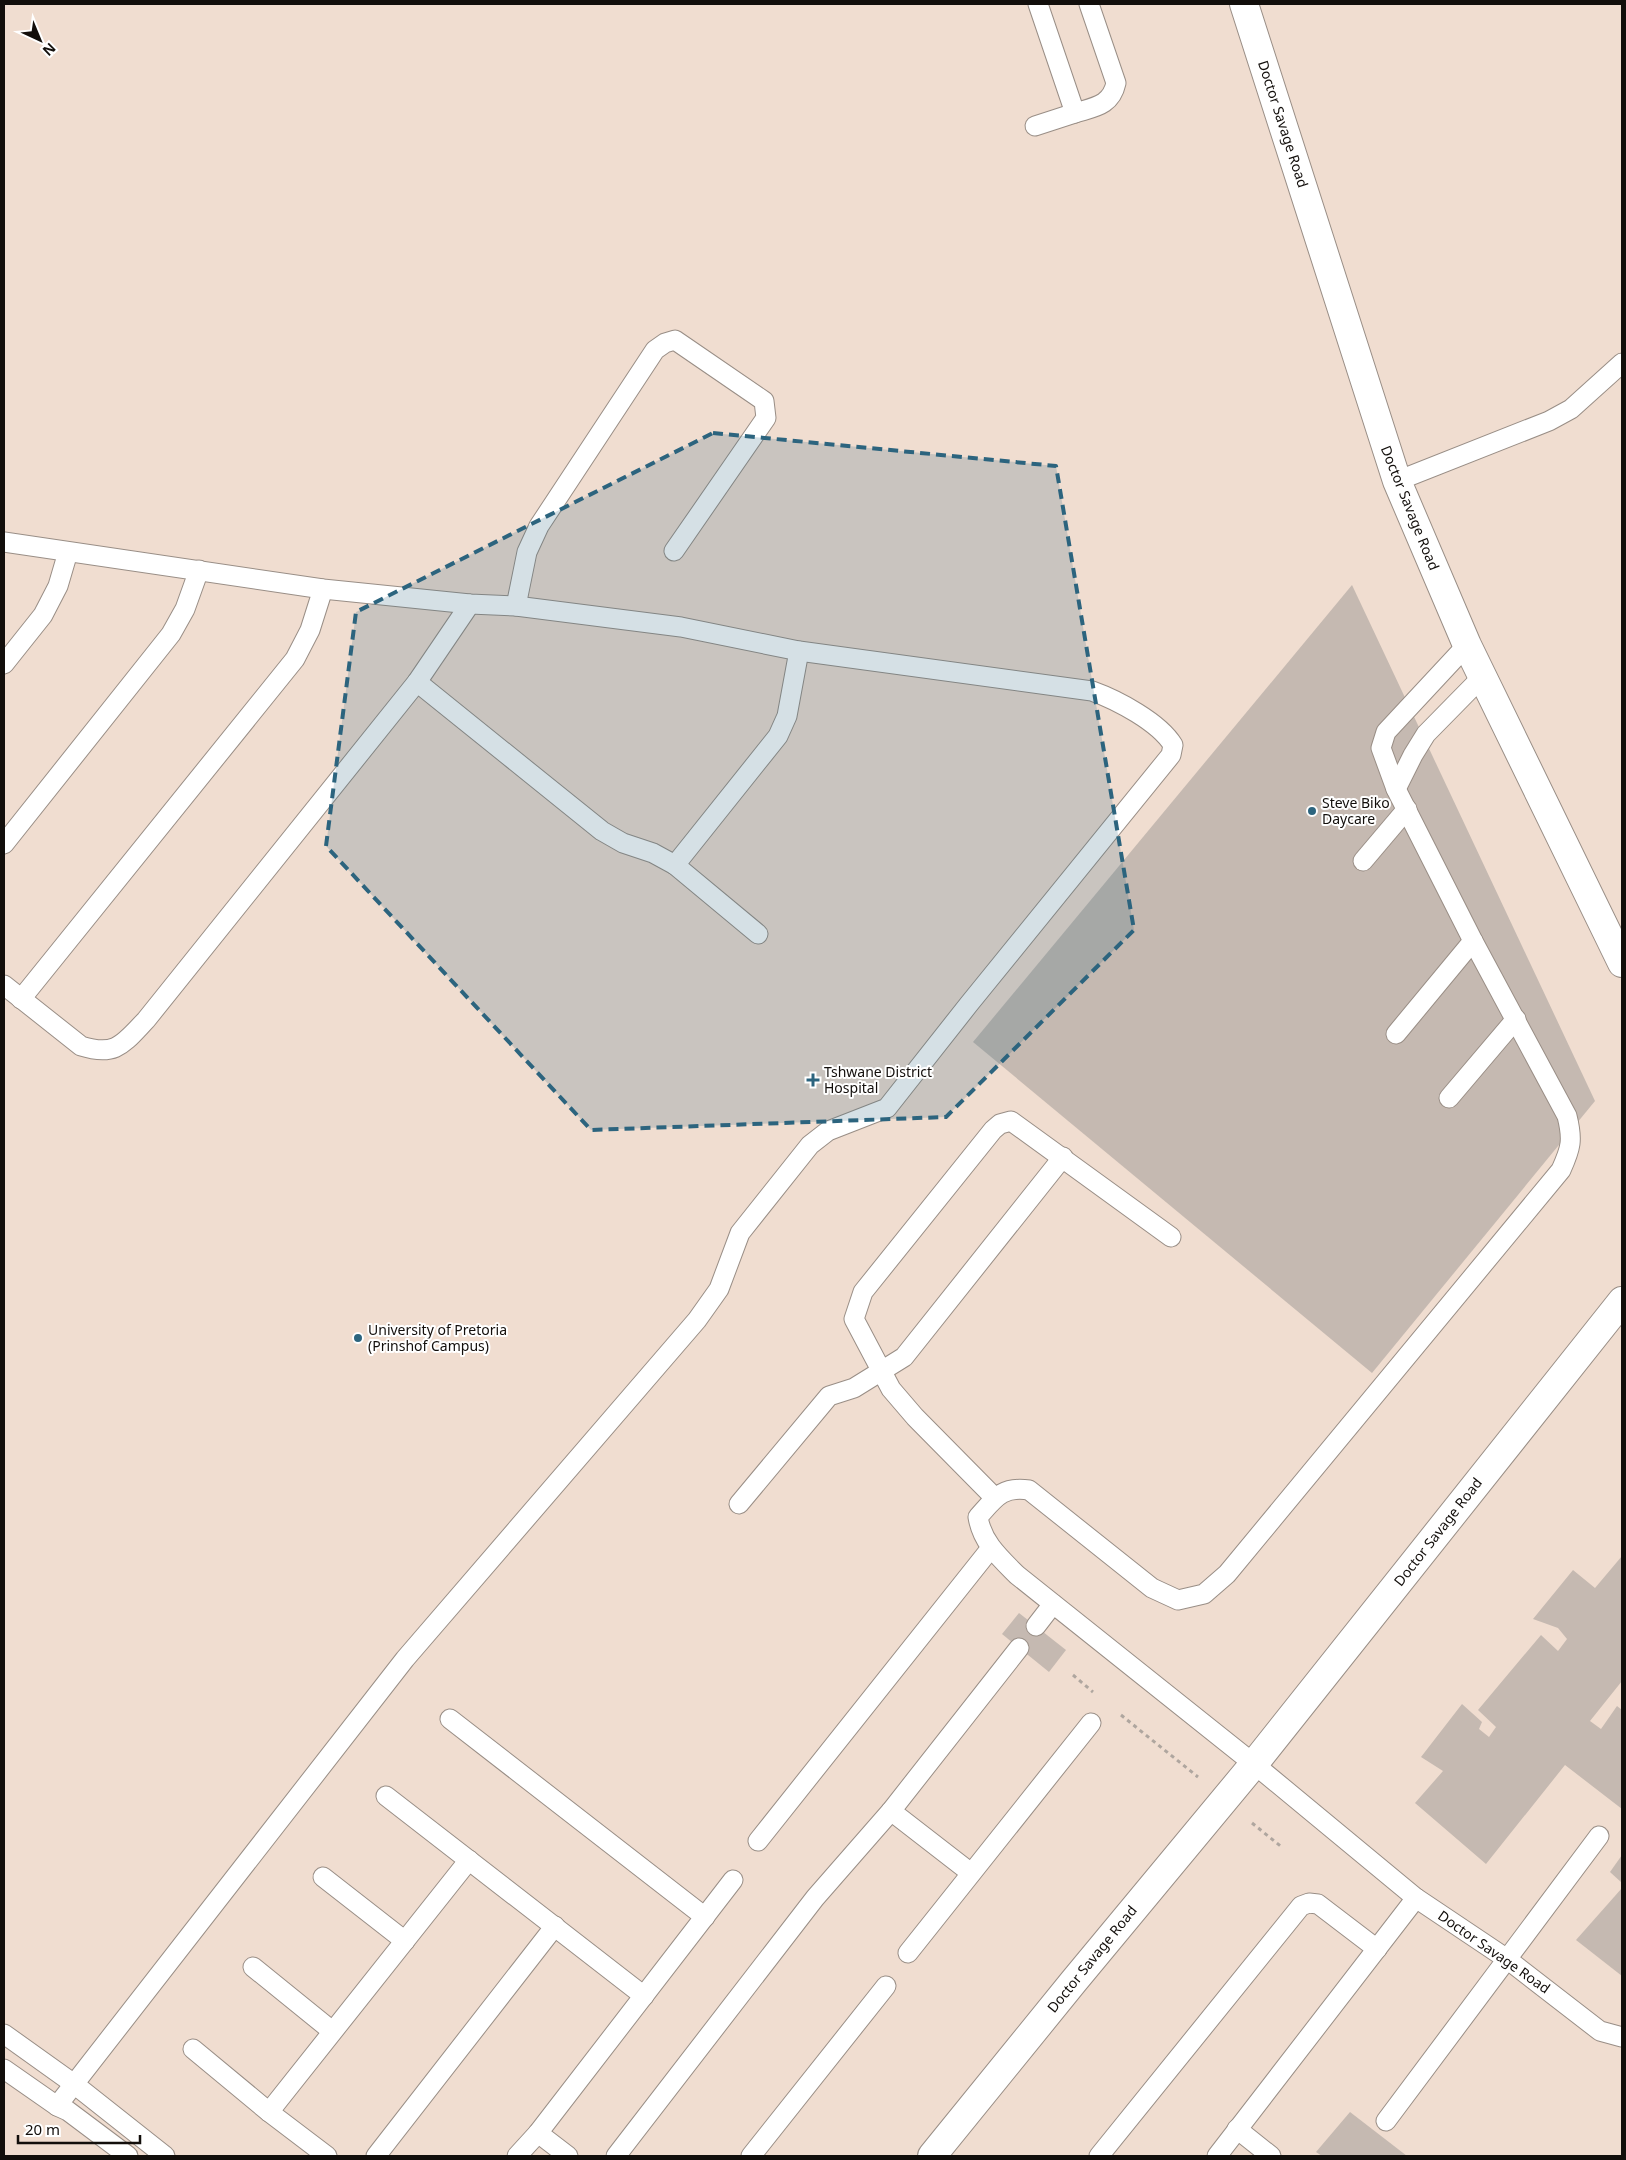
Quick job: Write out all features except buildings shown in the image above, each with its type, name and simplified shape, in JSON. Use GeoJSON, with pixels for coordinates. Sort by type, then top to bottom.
{"type":"FeatureCollection","features":[{"type":"Feature","properties":{"kind":"street","name":"Doctor Savage Road"},"geometry":{"type":"LineString","coordinates":[[1244,4],[1396,481],[1467,645],[1622,963]]}},
{"type":"Feature","properties":{"kind":"street","name":"Doctor Savage Road"},"geometry":{"type":"LineString","coordinates":[[932,2156],[1254,1764],[1622,1301]]}},
{"type":"Feature","properties":{"kind":"lane"},"geometry":{"type":"LineString","coordinates":[[1038,4],[1075,113]]}},
{"type":"Feature","properties":{"kind":"lane"},"geometry":{"type":"LineString","coordinates":[[1035,126],[1107,102],[1114,94],[1116,83],[1089,4]]}},
{"type":"Feature","properties":{"kind":"lane"},"geometry":{"type":"LineString","coordinates":[[516,606],[527,552],[538,526],[655,350],[665,343],[675,340],[764,400],[766,418],[674,550]]}},
{"type":"Feature","properties":{"kind":"lane"},"geometry":{"type":"LineString","coordinates":[[1396,481],[1549,421],[1571,408],[1622,363]]}},
{"type":"Feature","properties":{"kind":"lane"},"geometry":{"type":"LineString","coordinates":[[4,542],[323,589],[470,604],[516,606],[681,627],[799,651],[1092,691],[1116,700],[1134,710],[1169,739],[1173,746],[1171,755],[887,1108],[828,1131],[810,1145],[740,1233],[719,1288],[697,1320],[405,1658],[57,2106]]}},
{"type":"Feature","properties":{"kind":"lane"},"geometry":{"type":"LineString","coordinates":[[4,664],[43,615],[58,586],[68,552]]}},
{"type":"Feature","properties":{"kind":"lane"},"geometry":{"type":"LineString","coordinates":[[4,844],[171,634],[184,609],[199,570]]}},
{"type":"Feature","properties":{"kind":"lane"},"geometry":{"type":"LineString","coordinates":[[21,999],[295,659],[310,630],[323,589]]}},
{"type":"Feature","properties":{"kind":"lane"},"geometry":{"type":"LineString","coordinates":[[4,985],[80,1046],[96,1051],[111,1050],[125,1042],[146,1020],[417,682],[470,604]]}},
{"type":"Feature","properties":{"kind":"lane"},"geometry":{"type":"LineString","coordinates":[[1254,1764],[1017,1575],[991,1548],[980,1530],[978,1517],[994,1498],[1014,1488],[1029,1490],[1152,1588],[1178,1600],[1204,1594],[1226,1574],[1561,1170],[1570,1150],[1571,1134],[1567,1116],[1473,941],[1406,809],[1396,789],[1381,748],[1386,732],[1467,645]]}},
{"type":"Feature","properties":{"kind":"lane"},"geometry":{"type":"LineString","coordinates":[[675,865],[778,736],[787,716],[799,651]]}},
{"type":"Feature","properties":{"kind":"lane"},"geometry":{"type":"LineString","coordinates":[[1396,789],[1426,734],[1483,676]]}},
{"type":"Feature","properties":{"kind":"lane"},"geometry":{"type":"LineString","coordinates":[[417,682],[602,831],[623,843],[653,854],[675,865],[758,934]]}},
{"type":"Feature","properties":{"kind":"lane"},"geometry":{"type":"LineString","coordinates":[[1363,861],[1406,809]]}},
{"type":"Feature","properties":{"kind":"lane"},"geometry":{"type":"LineString","coordinates":[[1396,1034],[1473,941]]}},
{"type":"Feature","properties":{"kind":"lane"},"geometry":{"type":"LineString","coordinates":[[1449,1098],[1516,1019]]}},
{"type":"Feature","properties":{"kind":"lane"},"geometry":{"type":"LineString","coordinates":[[994,1498],[915,1417],[891,1389],[854,1319],[863,1292],[993,1130],[1000,1124],[1011,1121],[1171,1237]]}},
{"type":"Feature","properties":{"kind":"lane"},"geometry":{"type":"LineString","coordinates":[[739,1504],[829,1396],[854,1388],[904,1357],[1063,1157]]}},
{"type":"Feature","properties":{"kind":"lane"},"geometry":{"type":"LineString","coordinates":[[758,1841],[991,1548]]}},
{"type":"Feature","properties":{"kind":"lane"},"geometry":{"type":"LineString","coordinates":[[1036,1626],[1053,1604]]}},
{"type":"Feature","properties":{"kind":"lane"},"geometry":{"type":"LineString","coordinates":[[616,2156],[815,1898],[891,1811],[1019,1648]]}},
{"type":"Feature","properties":{"kind":"lane"},"geometry":{"type":"LineString","coordinates":[[450,1719],[705,1917]]}},
{"type":"Feature","properties":{"kind":"lane"},"geometry":{"type":"LineString","coordinates":[[908,1953],[1090,1723]]}},
{"type":"Feature","properties":{"kind":"lane","name":"Doctor Savage Road"},"geometry":{"type":"LineString","coordinates":[[1254,1764],[1416,1898],[1507,1959],[1600,2031],[1622,2037]]}},
{"type":"Feature","properties":{"kind":"lane"},"geometry":{"type":"LineString","coordinates":[[386,1796],[644,1996]]}},
{"type":"Feature","properties":{"kind":"lane"},"geometry":{"type":"LineString","coordinates":[[891,1811],[970,1873]]}},
{"type":"Feature","properties":{"kind":"lane"},"geometry":{"type":"LineString","coordinates":[[1386,2121],[1599,1836]]}},
{"type":"Feature","properties":{"kind":"lane"},"geometry":{"type":"LineString","coordinates":[[269,2112],[469,1860]]}},
{"type":"Feature","properties":{"kind":"lane"},"geometry":{"type":"LineString","coordinates":[[323,1877],[405,1941]]}},
{"type":"Feature","properties":{"kind":"lane"},"geometry":{"type":"LineString","coordinates":[[517,2156],[538,2133],[733,1880]]}},
{"type":"Feature","properties":{"kind":"lane"},"geometry":{"type":"LineString","coordinates":[[1217,2156],[1416,1898]]}},
{"type":"Feature","properties":{"kind":"lane"},"geometry":{"type":"LineString","coordinates":[[1099,2156],[1301,1906],[1310,1903],[1318,1904],[1377,1949]]}},
{"type":"Feature","properties":{"kind":"lane"},"geometry":{"type":"LineString","coordinates":[[376,2156],[555,1926]]}},
{"type":"Feature","properties":{"kind":"lane"},"geometry":{"type":"LineString","coordinates":[[254,1967],[332,2031]]}},
{"type":"Feature","properties":{"kind":"lane"},"geometry":{"type":"LineString","coordinates":[[751,2156],[886,1986]]}},
{"type":"Feature","properties":{"kind":"lane"},"geometry":{"type":"LineString","coordinates":[[4,2034],[74,2084],[165,2156]]}},
{"type":"Feature","properties":{"kind":"lane"},"geometry":{"type":"LineString","coordinates":[[193,2049],[269,2112],[327,2156]]}},
{"type":"Feature","properties":{"kind":"lane"},"geometry":{"type":"LineString","coordinates":[[4,2069],[57,2106],[68,2111],[128,2156]]}},
{"type":"Feature","properties":{"kind":"lane"},"geometry":{"type":"LineString","coordinates":[[1237,2129],[1271,2156]]}},
{"type":"Feature","properties":{"kind":"lane"},"geometry":{"type":"LineString","coordinates":[[538,2133],[568,2156]]}},
{"type":"Feature","properties":{"kind":"path"},"geometry":{"type":"LineString","coordinates":[[1073,1675],[1095,1694]]}},
{"type":"Feature","properties":{"kind":"path"},"geometry":{"type":"LineString","coordinates":[[1118,1713],[1283,1848]]}},
{"type":"Feature","properties":{"kind":"highlighted area"},"geometry":{"type":"Polygon","coordinates":[[[713,433],[1056,466],[1134,930],[946,1117],[591,1130],[326,846],[356,612],[713,433]]]}},
{"type":"Feature","properties":{"kind":"shaded area","name":"Tshwane District Hospital"},"geometry":{"type":"Polygon","coordinates":[[[4,4],[1622,4],[1622,2156],[4,2156],[4,4]]]}},
{"type":"Feature","properties":{"kind":"place","name":"Steve Biko Daycare"},"geometry":{"type":"Point","coordinates":[1312,811]}},
{"type":"Feature","properties":{"kind":"place","name":"Tshwane District Hospital"},"geometry":{"type":"Point","coordinates":[813,1080]}},
{"type":"Feature","properties":{"kind":"place","name":"University of Pretoria (Prinshof Campus)"},"geometry":{"type":"Point","coordinates":[358,1338]}}]}
